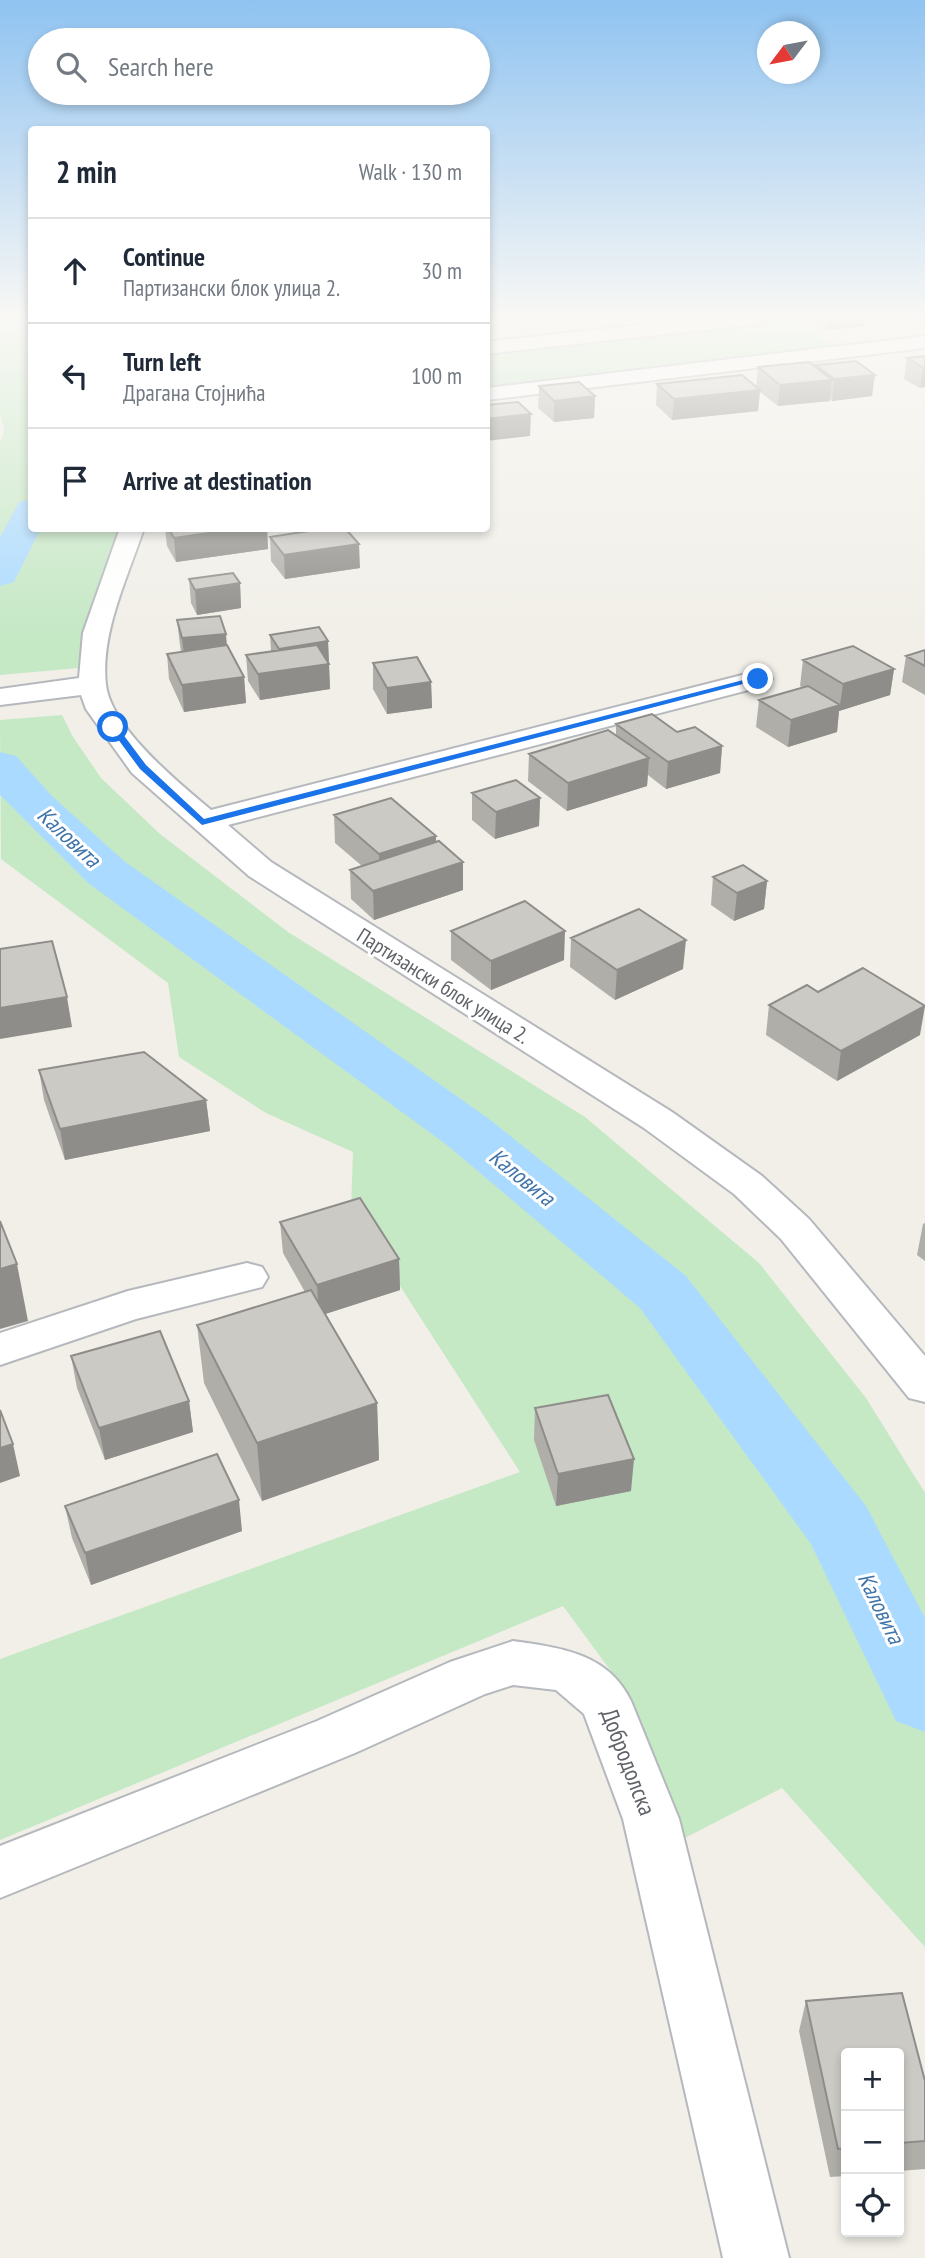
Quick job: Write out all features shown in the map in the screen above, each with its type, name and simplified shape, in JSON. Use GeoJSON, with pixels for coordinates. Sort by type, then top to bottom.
{"type":"FeatureCollection","features":[{"type":"Feature","properties":{"kind":"street","name":"Партизански блок улица 2."},"geometry":{"type":"LineString","coordinates":[[131,532],[96,633],[92,685],[100,709],[143,767],[202,822],[260,869],[333,918],[621,1096],[710,1156],[795,1229],[925,1386]]}},
{"type":"Feature","properties":{"kind":"street"},"geometry":{"type":"LineString","coordinates":[[202,822],[758,679]]}},
{"type":"Feature","properties":{"kind":"street"},"geometry":{"type":"LineString","coordinates":[[0,697],[92,685]]}},
{"type":"Feature","properties":{"kind":"street"},"geometry":{"type":"LineString","coordinates":[[0,1349],[128,1306],[247,1277]]}},
{"type":"Feature","properties":{"kind":"street","name":"Добродолска"},"geometry":{"type":"LineString","coordinates":[[0,1872],[336,1737],[468,1678],[513,1663],[566,1670],[587,1683],[606,1700],[651,1819],[756,2258]]}},
{"type":"Feature","properties":{"kind":"green space"},"geometry":{"type":"Polygon","coordinates":[[[2,423],[28,423],[28,532],[124,532],[96,633],[79,668],[0,675],[0,442],[4,430],[2,423]]]}},
{"type":"Feature","properties":{"kind":"green space"},"geometry":{"type":"Polygon","coordinates":[[[62,715],[73,737],[101,778],[160,834],[288,932],[585,1117],[759,1263],[866,1398],[925,1493],[925,1947],[782,1788],[675,1843],[619,1682],[563,1606],[0,1840],[0,1659],[520,1472],[351,1210],[353,1152],[266,1113],[179,1057],[168,983],[1,859],[0,720],[62,715]]]}},
{"type":"Feature","properties":{"kind":"building"},"geometry":{"type":"Polygon","coordinates":[[[170,532],[215,532],[174,538],[170,532]]]}},
{"type":"Feature","properties":{"kind":"building"},"geometry":{"type":"Polygon","coordinates":[[[302,532],[348,532],[359,544],[284,555],[270,537],[302,532]]]}},
{"type":"Feature","properties":{"kind":"building"},"geometry":{"type":"Polygon","coordinates":[[[233,573],[240,583],[195,590],[189,579],[233,573]]]}},
{"type":"Feature","properties":{"kind":"building"},"geometry":{"type":"Polygon","coordinates":[[[220,616],[226,634],[182,638],[177,620],[220,616]]]}},
{"type":"Feature","properties":{"kind":"building"},"geometry":{"type":"Polygon","coordinates":[[[319,627],[328,641],[279,649],[270,635],[319,627]]]}},
{"type":"Feature","properties":{"kind":"building"},"geometry":{"type":"Polygon","coordinates":[[[227,645],[244,677],[182,685],[167,654],[227,645]]]}},
{"type":"Feature","properties":{"kind":"building"},"geometry":{"type":"Polygon","coordinates":[[[317,645],[329,664],[258,674],[246,655],[317,645]]]}},
{"type":"Feature","properties":{"kind":"building"},"geometry":{"type":"Polygon","coordinates":[[[853,646],[894,669],[843,684],[803,660],[853,646]]]}},
{"type":"Feature","properties":{"kind":"building"},"geometry":{"type":"Polygon","coordinates":[[[925,650],[925,666],[906,656],[925,650]]]}},
{"type":"Feature","properties":{"kind":"building"},"geometry":{"type":"Polygon","coordinates":[[[417,657],[431,682],[387,688],[373,663],[417,657]]]}},
{"type":"Feature","properties":{"kind":"building"},"geometry":{"type":"Polygon","coordinates":[[[808,686],[840,705],[791,720],[759,700],[808,686]]]}},
{"type":"Feature","properties":{"kind":"building"},"geometry":{"type":"Polygon","coordinates":[[[652,714],[677,732],[695,727],[722,746],[668,762],[616,724],[652,714]]]}},
{"type":"Feature","properties":{"kind":"building"},"geometry":{"type":"Polygon","coordinates":[[[608,730],[649,758],[568,783],[529,754],[608,730]]]}},
{"type":"Feature","properties":{"kind":"building"},"geometry":{"type":"Polygon","coordinates":[[[516,780],[540,798],[496,812],[472,793],[516,780]]]}},
{"type":"Feature","properties":{"kind":"building"},"geometry":{"type":"Polygon","coordinates":[[[391,798],[436,836],[379,854],[334,815],[391,798]]]}},
{"type":"Feature","properties":{"kind":"building"},"geometry":{"type":"Polygon","coordinates":[[[439,841],[463,862],[373,891],[350,870],[439,841]]]}},
{"type":"Feature","properties":{"kind":"building"},"geometry":{"type":"Polygon","coordinates":[[[743,865],[767,881],[737,893],[713,877],[743,865]]]}},
{"type":"Feature","properties":{"kind":"building"},"geometry":{"type":"Polygon","coordinates":[[[525,901],[565,931],[491,961],[451,931],[525,901]]]}},
{"type":"Feature","properties":{"kind":"building"},"geometry":{"type":"Polygon","coordinates":[[[639,909],[686,940],[617,970],[571,938],[639,909]]]}},
{"type":"Feature","properties":{"kind":"building"},"geometry":{"type":"Polygon","coordinates":[[[52,941],[67,997],[0,1008],[0,949],[52,941]]]}},
{"type":"Feature","properties":{"kind":"building"},"geometry":{"type":"Polygon","coordinates":[[[863,968],[925,1006],[841,1051],[769,1005],[807,985],[818,992],[863,968]]]}},
{"type":"Feature","properties":{"kind":"building"},"geometry":{"type":"Polygon","coordinates":[[[144,1052],[206,1100],[60,1129],[39,1070],[144,1052]]]}},
{"type":"Feature","properties":{"kind":"building"},"geometry":{"type":"Polygon","coordinates":[[[360,1198],[399,1259],[317,1285],[280,1222],[360,1198]]]}},
{"type":"Feature","properties":{"kind":"building"},"geometry":{"type":"Polygon","coordinates":[[[0,1221],[17,1264],[0,1269],[0,1221]]]}},
{"type":"Feature","properties":{"kind":"building"},"geometry":{"type":"Polygon","coordinates":[[[311,1290],[377,1403],[257,1443],[197,1325],[311,1290]]]}},
{"type":"Feature","properties":{"kind":"building"},"geometry":{"type":"Polygon","coordinates":[[[160,1331],[189,1401],[99,1428],[71,1356],[160,1331]]]}},
{"type":"Feature","properties":{"kind":"building"},"geometry":{"type":"Polygon","coordinates":[[[608,1395],[634,1459],[558,1474],[535,1408],[608,1395]]]}},
{"type":"Feature","properties":{"kind":"building"},"geometry":{"type":"Polygon","coordinates":[[[0,1410],[13,1444],[0,1448],[0,1410]]]}},
{"type":"Feature","properties":{"kind":"building"},"geometry":{"type":"Polygon","coordinates":[[[217,1454],[239,1500],[85,1553],[65,1506],[217,1454]]]}},
{"type":"Feature","properties":{"kind":"building"},"geometry":{"type":"Polygon","coordinates":[[[902,1993],[925,2081],[925,2141],[904,2143],[904,2048],[841,2048],[841,2149],[838,2149],[806,2001],[902,1993]]]}},
{"type":"Feature","properties":{"kind":"waterway","name":"Каловита"},"geometry":{"type":"LineString","coordinates":[[0,574],[28,518]]}},
{"type":"Feature","properties":{"kind":"waterway","name":"Каловита"},"geometry":{"type":"LineString","coordinates":[[0,766],[35,806],[106,872],[468,1132],[663,1292],[840,1527],[925,1697]]}},
{"type":"Feature","properties":{"kind":"route"},"geometry":{"type":"LineString","coordinates":[[113,727],[143,767],[202,822],[758,679]]}}]}
